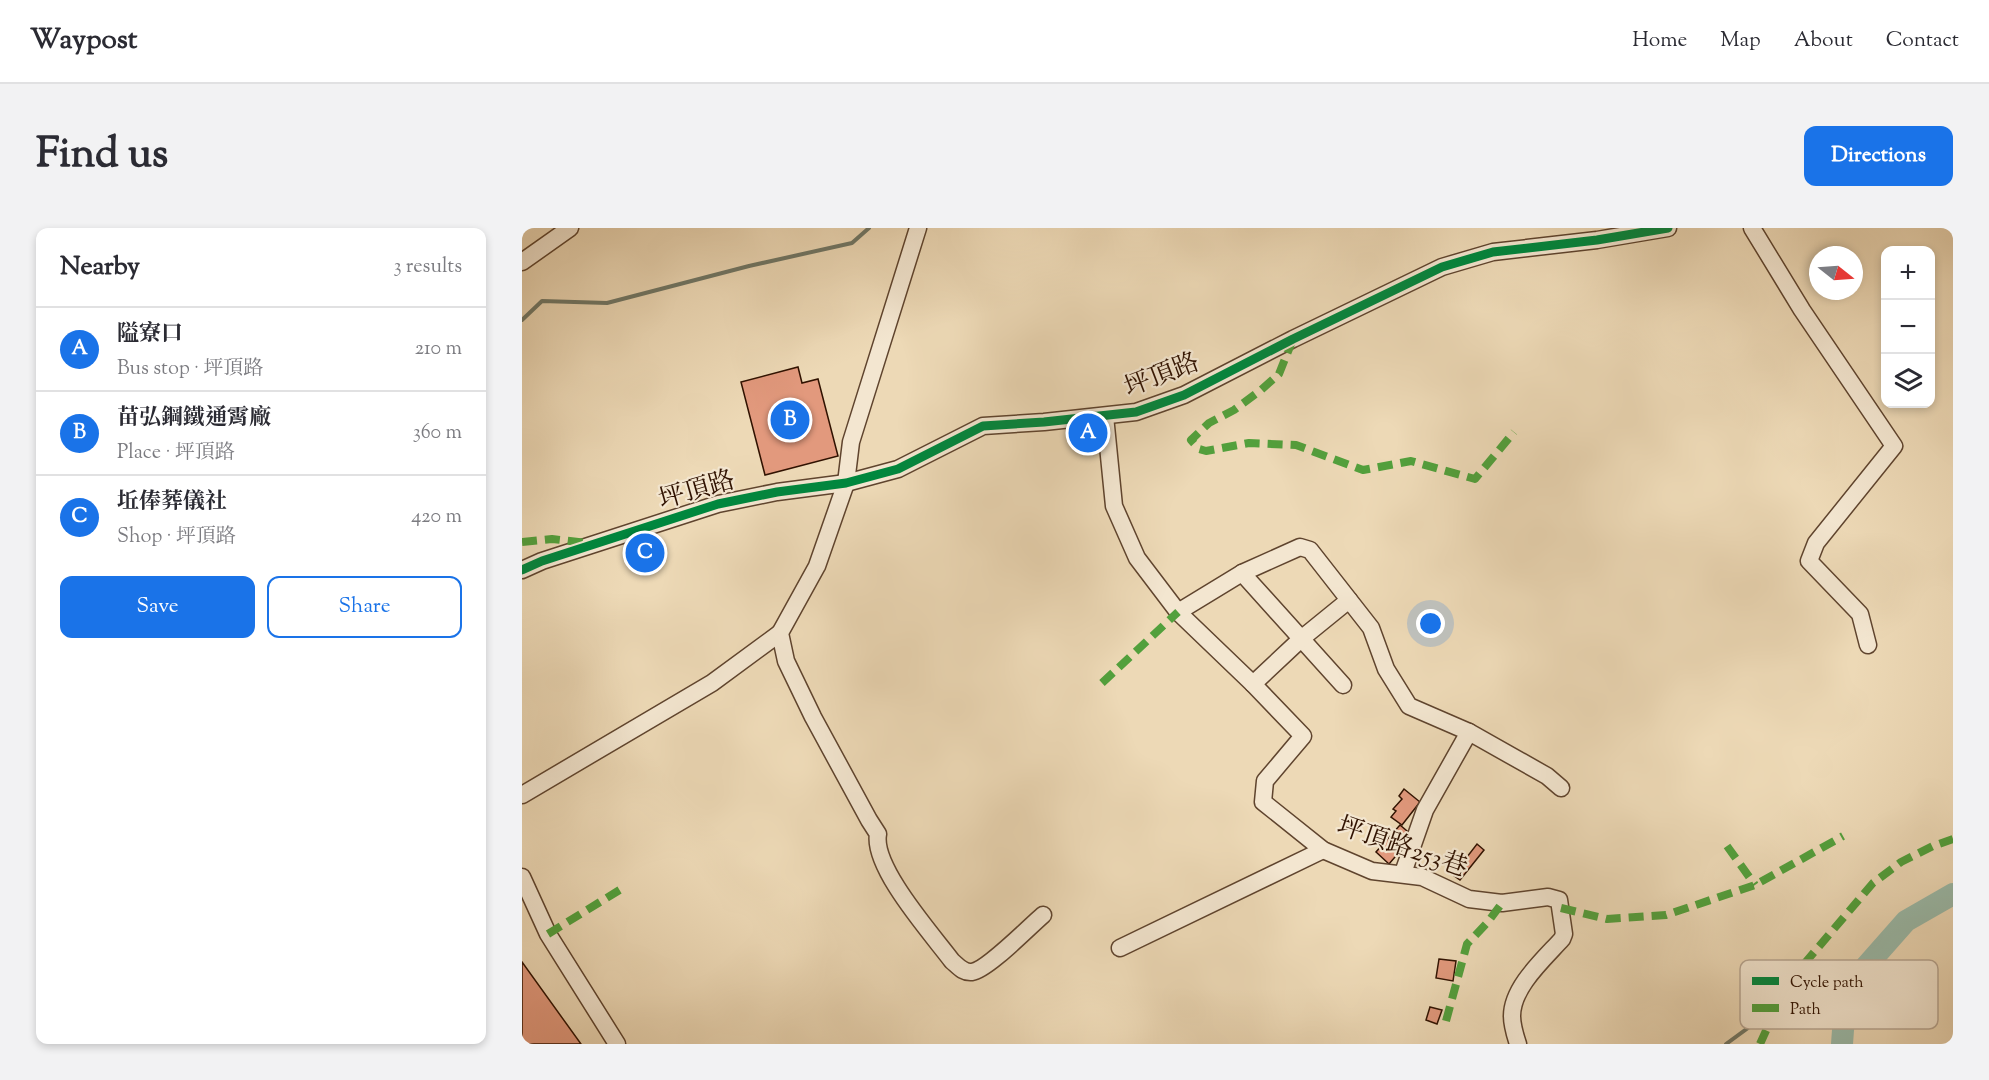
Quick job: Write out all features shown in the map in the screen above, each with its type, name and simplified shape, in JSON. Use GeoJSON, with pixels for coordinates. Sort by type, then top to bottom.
{"type":"FeatureCollection","features":[{"type":"Feature","properties":{"kind":"street"},"geometry":{"type":"LineString","coordinates":[[522,262],[570,228]]}},
{"type":"Feature","properties":{"kind":"street"},"geometry":{"type":"LineString","coordinates":[[522,795],[712,683],[780,633],[817,566],[846,483],[851,442],[918,228]]}},
{"type":"Feature","properties":{"kind":"street","name":"坪頂路"},"geometry":{"type":"LineString","coordinates":[[522,570],[542,561],[718,504],[777,492],[846,483],[898,469],[983,426],[1136,412],[1184,395],[1442,267],[1493,252],[1597,240],[1668,228]]}},
{"type":"Feature","properties":{"kind":"street"},"geometry":{"type":"LineString","coordinates":[[1752,228],[1802,310],[1894,446],[1815,543],[1809,561],[1860,614],[1868,645]]}},
{"type":"Feature","properties":{"kind":"street","name":"坪頂路253巷"},"geometry":{"type":"LineString","coordinates":[[1105,416],[1114,506],[1137,558],[1178,612],[1303,736],[1265,781],[1263,802],[1323,850],[1372,871],[1404,873],[1422,877],[1470,899],[1502,903],[1548,897],[1559,900],[1564,934],[1562,939],[1533,969],[1522,987],[1511,1015],[1518,1044]]}},
{"type":"Feature","properties":{"kind":"street"},"geometry":{"type":"LineString","coordinates":[[1178,612],[1242,573],[1300,546],[1310,550],[1371,628],[1386,669],[1408,706],[1469,732],[1547,776],[1561,788]]}},
{"type":"Feature","properties":{"kind":"street"},"geometry":{"type":"LineString","coordinates":[[1242,573],[1343,685]]}},
{"type":"Feature","properties":{"kind":"street"},"geometry":{"type":"LineString","coordinates":[[1253,684],[1301,639],[1349,600]]}},
{"type":"Feature","properties":{"kind":"street"},"geometry":{"type":"LineString","coordinates":[[780,633],[786,661],[813,717],[878,834],[879,853],[891,879],[951,960],[964,971],[973,972],[985,966],[1043,915]]}},
{"type":"Feature","properties":{"kind":"street"},"geometry":{"type":"LineString","coordinates":[[1404,873],[1425,810],[1469,732]]}},
{"type":"Feature","properties":{"kind":"street"},"geometry":{"type":"LineString","coordinates":[[1120,948],[1323,850]]}},
{"type":"Feature","properties":{"kind":"street"},"geometry":{"type":"LineString","coordinates":[[522,877],[548,934],[617,1044]]}},
{"type":"Feature","properties":{"kind":"building"},"geometry":{"type":"Polygon","coordinates":[[[798,367],[802,383],[818,379],[838,456],[765,475],[741,382],[798,367]]]}},
{"type":"Feature","properties":{"kind":"building"},"geometry":{"type":"Polygon","coordinates":[[[1404,789],[1420,802],[1402,825],[1391,817],[1396,811],[1393,809],[1402,799],[1399,796],[1404,789]]]}},
{"type":"Feature","properties":{"kind":"building"},"geometry":{"type":"Polygon","coordinates":[[[1400,825],[1413,836],[1389,864],[1376,852],[1400,825]]]}},
{"type":"Feature","properties":{"kind":"building"},"geometry":{"type":"Polygon","coordinates":[[[1477,844],[1484,850],[1460,880],[1453,875],[1477,844]]]}},
{"type":"Feature","properties":{"kind":"building"},"geometry":{"type":"Polygon","coordinates":[[[1439,959],[1456,961],[1453,981],[1436,978],[1439,959]]]}},
{"type":"Feature","properties":{"kind":"building"},"geometry":{"type":"Polygon","coordinates":[[[522,962],[581,1044],[522,1044],[522,962]]]}},
{"type":"Feature","properties":{"kind":"building"},"geometry":{"type":"Polygon","coordinates":[[[1430,1007],[1442,1010],[1437,1024],[1426,1020],[1430,1007]]]}},
{"type":"Feature","properties":{"kind":"waterway"},"geometry":{"type":"LineString","coordinates":[[522,320],[542,301],[607,303],[749,266],[852,243],[869,228]]}},
{"type":"Feature","properties":{"kind":"waterway"},"geometry":{"type":"LineString","coordinates":[[1872,960],[1906,921],[1953,894]]}},
{"type":"Feature","properties":{"kind":"waterway"},"geometry":{"type":"LineString","coordinates":[[1726,1044],[1747,1029]]}},
{"type":"Feature","properties":{"kind":"waterway"},"geometry":{"type":"LineString","coordinates":[[1842,1044],[1843,1029]]}},
{"type":"Feature","properties":{"kind":"marked path"},"geometry":{"type":"LineString","coordinates":[[1293,339],[1279,374],[1234,410],[1209,423],[1191,440],[1199,449],[1206,451],[1249,443],[1296,445],[1363,470],[1411,461],[1475,479],[1514,432]]}},
{"type":"Feature","properties":{"kind":"marked path"},"geometry":{"type":"LineString","coordinates":[[522,542],[552,539],[587,543]]}},
{"type":"Feature","properties":{"kind":"marked path"},"geometry":{"type":"LineString","coordinates":[[1102,683],[1178,612]]}},
{"type":"Feature","properties":{"kind":"marked path"},"geometry":{"type":"LineString","coordinates":[[1561,908],[1607,919],[1666,915],[1755,885],[1843,836]]}},
{"type":"Feature","properties":{"kind":"marked path"},"geometry":{"type":"LineString","coordinates":[[1807,960],[1873,883],[1901,862],[1953,839]]}},
{"type":"Feature","properties":{"kind":"marked path"},"geometry":{"type":"LineString","coordinates":[[1727,846],[1755,885]]}},
{"type":"Feature","properties":{"kind":"marked path"},"geometry":{"type":"LineString","coordinates":[[548,934],[626,886]]}},
{"type":"Feature","properties":{"kind":"marked path"},"geometry":{"type":"LineString","coordinates":[[1446,1021],[1467,944],[1502,903]]}},
{"type":"Feature","properties":{"kind":"marked path"},"geometry":{"type":"LineString","coordinates":[[1760,1044],[1767,1029]]}},
{"type":"Feature","properties":{"kind":"cycle path"},"geometry":{"type":"LineString","coordinates":[[522,570],[542,561],[718,504],[777,492],[846,483],[898,469],[983,426],[1136,412],[1184,395],[1442,267],[1493,252],[1597,240],[1668,228]]}},
{"type":"Feature","properties":{"kind":"place","name":"苗弘鋼鐵通霄廠"},"geometry":{"type":"Point","coordinates":[790,420]}},
{"type":"Feature","properties":{"kind":"place","name":"隘寮口"},"geometry":{"type":"Point","coordinates":[1088,433]}},
{"type":"Feature","properties":{"kind":"place","name":"坵俸葬儀社"},"geometry":{"type":"Point","coordinates":[645,553]}}]}
